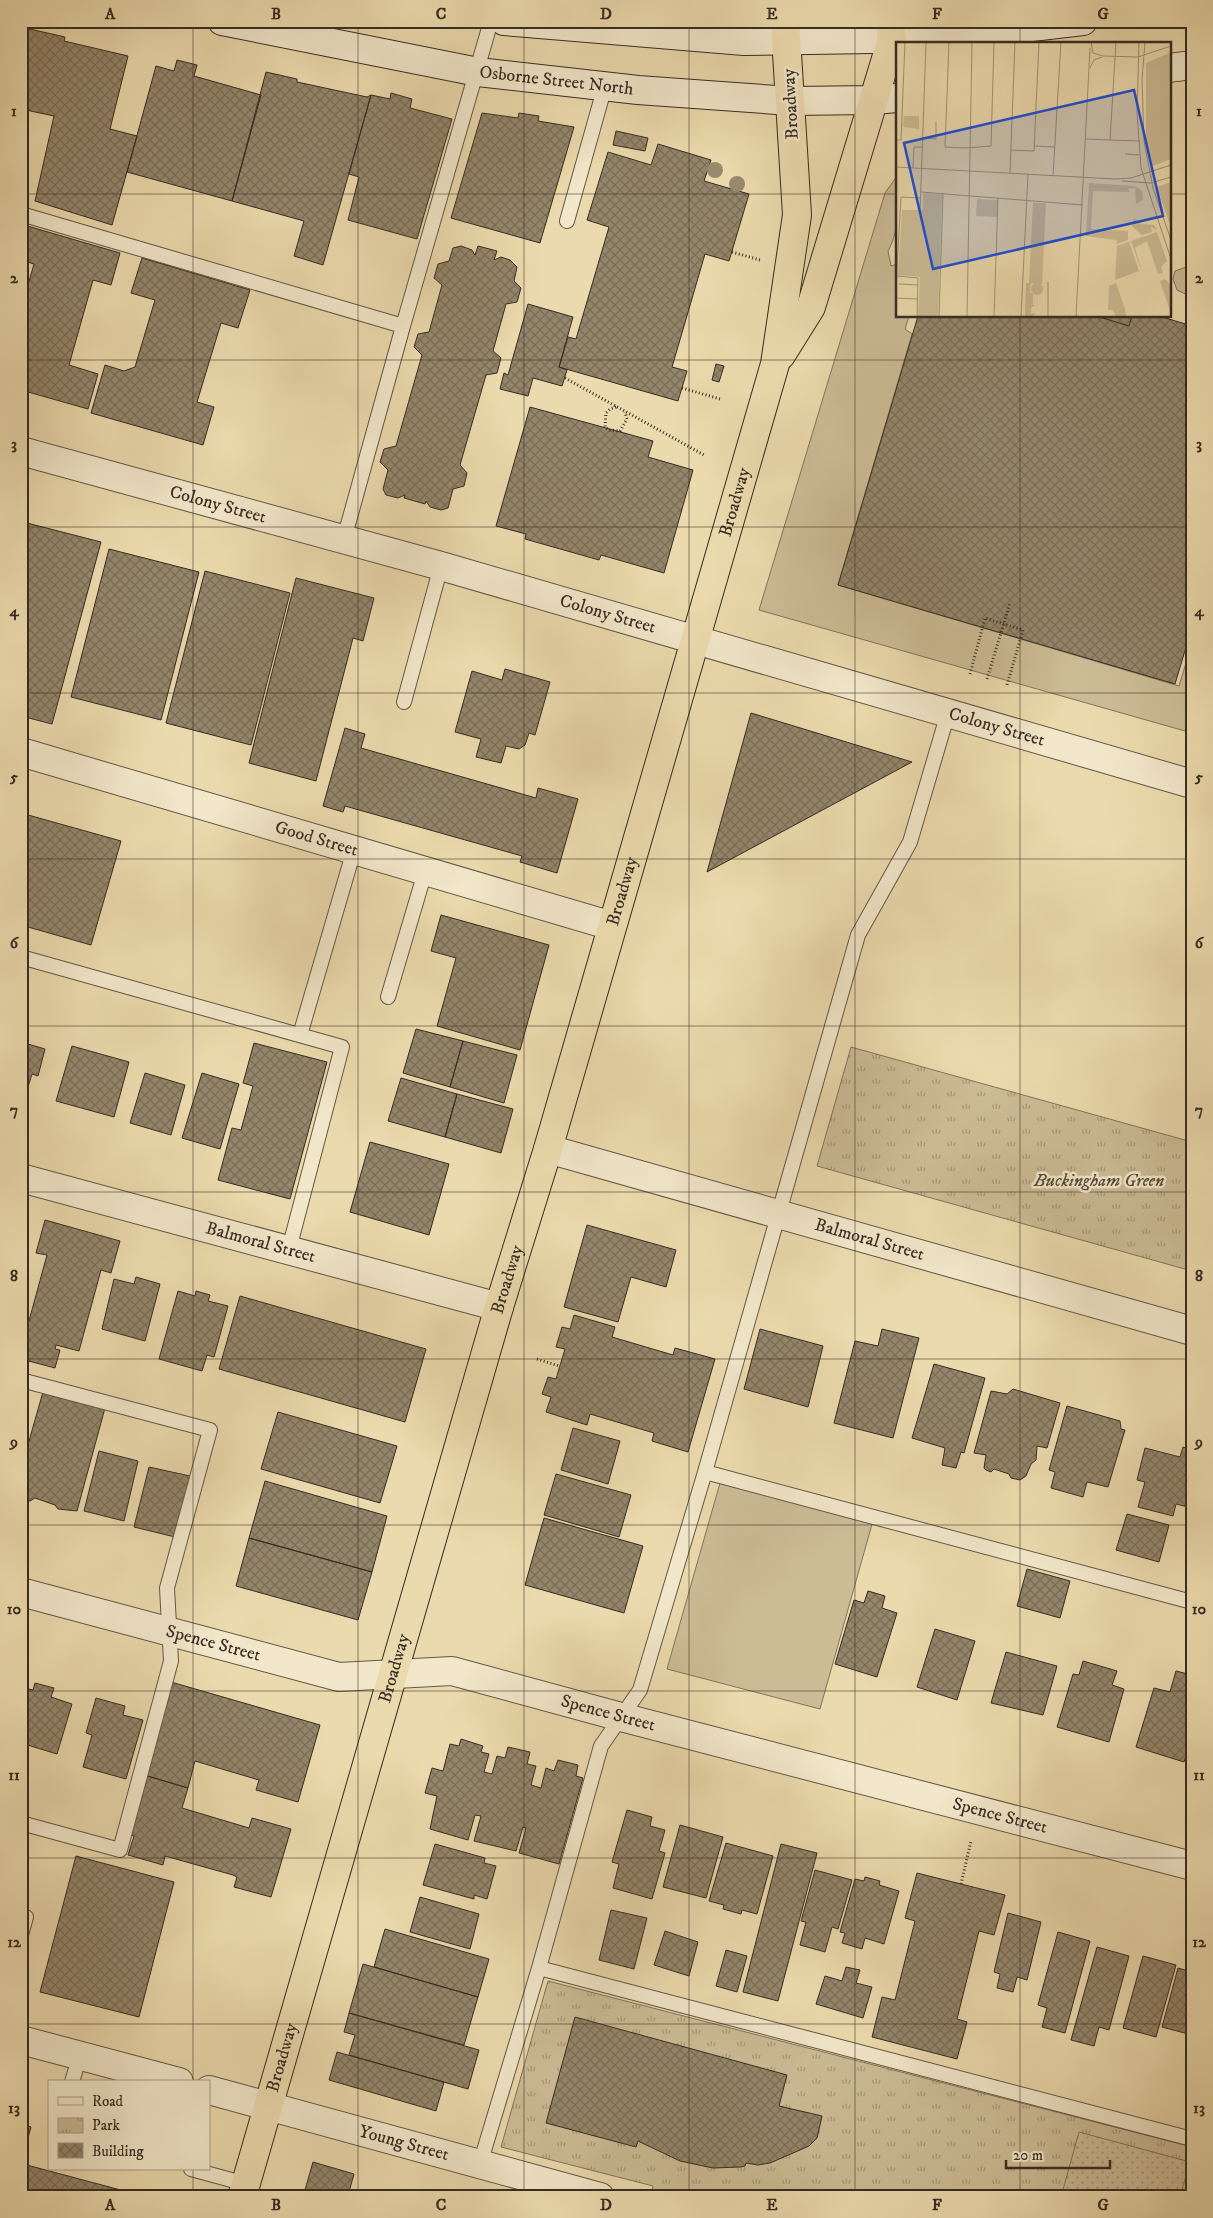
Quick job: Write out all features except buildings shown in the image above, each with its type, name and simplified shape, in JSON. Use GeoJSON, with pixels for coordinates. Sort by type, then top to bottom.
{"type":"FeatureCollection","features":[{"type":"Feature","properties":{"kind":"highway","name":"Broadway"},"geometry":{"type":"LineString","coordinates":[[775,364],[811,307],[885,99],[891,30]]}},
{"type":"Feature","properties":{"kind":"highway","name":"Broadway"},"geometry":{"type":"LineString","coordinates":[[244,2190],[392,1674],[499,1307],[548,1149],[775,364],[797,215],[786,31]]}},
{"type":"Feature","properties":{"kind":"street","name":"Osborne Street North"},"geometry":{"type":"LineString","coordinates":[[222,21],[478,72],[732,98],[791,101],[885,99]]}},
{"type":"Feature","properties":{"kind":"street"},"geometry":{"type":"LineString","coordinates":[[504,21],[736,41],[786,31],[891,30],[937,38],[1084,21]]}},
{"type":"Feature","properties":{"kind":"street"},"geometry":{"type":"LineString","coordinates":[[1170,68],[1192,66]]}},
{"type":"Feature","properties":{"kind":"street","name":"Colony Street"},"geometry":{"type":"LineString","coordinates":[[21,450],[441,566],[1192,784]]}},
{"type":"Feature","properties":{"kind":"street","name":"Good Street"},"geometry":{"type":"LineString","coordinates":[[21,752],[612,926]]}},
{"type":"Feature","properties":{"kind":"street","name":"Balmoral Street"},"geometry":{"type":"LineString","coordinates":[[548,1149],[778,1216],[1192,1331]]}},
{"type":"Feature","properties":{"kind":"street","name":"Balmoral Street"},"geometry":{"type":"LineString","coordinates":[[21,1178],[499,1307]]}},
{"type":"Feature","properties":{"kind":"street","name":"Spence Street"},"geometry":{"type":"LineString","coordinates":[[21,1592],[339,1677],[452,1671],[1192,1866]]}},
{"type":"Feature","properties":{"kind":"street"},"geometry":{"type":"LineString","coordinates":[[21,2040],[172,2080]]}},
{"type":"Feature","properties":{"kind":"street","name":"Young Street"},"geometry":{"type":"LineString","coordinates":[[210,2090],[480,2164],[531,2188],[600,2197]]}},
{"type":"Feature","properties":{"kind":"lane"},"geometry":{"type":"LineString","coordinates":[[344,539],[403,326],[492,21]]}},
{"type":"Feature","properties":{"kind":"lane"},"geometry":{"type":"LineString","coordinates":[[567,221],[605,86]]}},
{"type":"Feature","properties":{"kind":"lane"},"geometry":{"type":"LineString","coordinates":[[21,214],[403,326]]}},
{"type":"Feature","properties":{"kind":"lane"},"geometry":{"type":"LineString","coordinates":[[404,702],[441,566]]}},
{"type":"Feature","properties":{"kind":"lane"},"geometry":{"type":"LineString","coordinates":[[480,2164],[539,1968],[601,1746],[640,1690],[705,1472],[858,935],[910,842],[948,713]]}},
{"type":"Feature","properties":{"kind":"lane"},"geometry":{"type":"LineString","coordinates":[[300,1035],[354,850]]}},
{"type":"Feature","properties":{"kind":"lane"},"geometry":{"type":"LineString","coordinates":[[388,997],[425,872]]}},
{"type":"Feature","properties":{"kind":"lane"},"geometry":{"type":"LineString","coordinates":[[21,957],[342,1048],[289,1249]]}},
{"type":"Feature","properties":{"kind":"lane"},"geometry":{"type":"LineString","coordinates":[[21,1380],[210,1430],[167,1588],[171,1662],[120,1850],[21,1823]]}},
{"type":"Feature","properties":{"kind":"lane"},"geometry":{"type":"LineString","coordinates":[[705,1472],[1192,1602]]}},
{"type":"Feature","properties":{"kind":"lane"},"geometry":{"type":"LineString","coordinates":[[21,1916],[26,1917],[21,1935]]}},
{"type":"Feature","properties":{"kind":"lane"},"geometry":{"type":"LineString","coordinates":[[539,1968],[1192,2139]]}},
{"type":"Feature","properties":{"kind":"lane"},"geometry":{"type":"LineString","coordinates":[[73,2080],[80,2055]]}},
{"type":"Feature","properties":{"kind":"lane"},"geometry":{"type":"LineString","coordinates":[[194,2170],[244,2190]]}},
{"type":"Feature","properties":{"kind":"path"},"geometry":{"type":"LineString","coordinates":[[732,252],[760,260]]}},
{"type":"Feature","properties":{"kind":"path"},"geometry":{"type":"LineString","coordinates":[[565,378],[704,455]]}},
{"type":"Feature","properties":{"kind":"path"},"geometry":{"type":"LineString","coordinates":[[682,388],[720,399]]}},
{"type":"Feature","properties":{"kind":"path"},"geometry":{"type":"LineString","coordinates":[[617,407],[610,408],[606,413],[605,426],[609,430],[620,431],[627,419],[625,412]]}},
{"type":"Feature","properties":{"kind":"path"},"geometry":{"type":"LineString","coordinates":[[987,679],[1010,603]]}},
{"type":"Feature","properties":{"kind":"path"},"geometry":{"type":"LineString","coordinates":[[970,674],[985,618],[1023,630],[1007,685]]}},
{"type":"Feature","properties":{"kind":"path"},"geometry":{"type":"LineString","coordinates":[[537,1359],[559,1366]]}},
{"type":"Feature","properties":{"kind":"path"},"geometry":{"type":"LineString","coordinates":[[961,1884],[978,1810]]}},
{"type":"Feature","properties":{"kind":"green space"},"geometry":{"type":"Polygon","coordinates":[[[896,177],[896,228],[888,251],[891,266],[896,264],[896,318],[908,318],[905,329],[912,334],[838,585],[1179,686],[1192,643],[1192,733],[759,610],[885,193],[896,177]]]}},
{"type":"Feature","properties":{"kind":"green space"},"geometry":{"type":"Polygon","coordinates":[[[1192,265],[1192,297],[1177,290],[1173,279],[1175,271],[1192,265]]]}},
{"type":"Feature","properties":{"kind":"green space","name":"Buckingham Green"},"geometry":{"type":"Polygon","coordinates":[[[851,1047],[1192,1142],[1192,1271],[817,1166],[851,1047]]]}},
{"type":"Feature","properties":{"kind":"green space"},"geometry":{"type":"Polygon","coordinates":[[[722,1476],[874,1517],[820,1709],[667,1669],[722,1476]]]}},
{"type":"Feature","properties":{"kind":"green space"},"geometry":{"type":"Polygon","coordinates":[[[548,1981],[1192,2147],[1192,2197],[651,2197],[653,2186],[501,2147],[548,1981]]]}},
{"type":"Feature","properties":{"kind":"green space"},"geometry":{"type":"Polygon","coordinates":[[[1079,2132],[1190,2162],[1180,2197],[1061,2197],[1079,2132]]]}}]}
